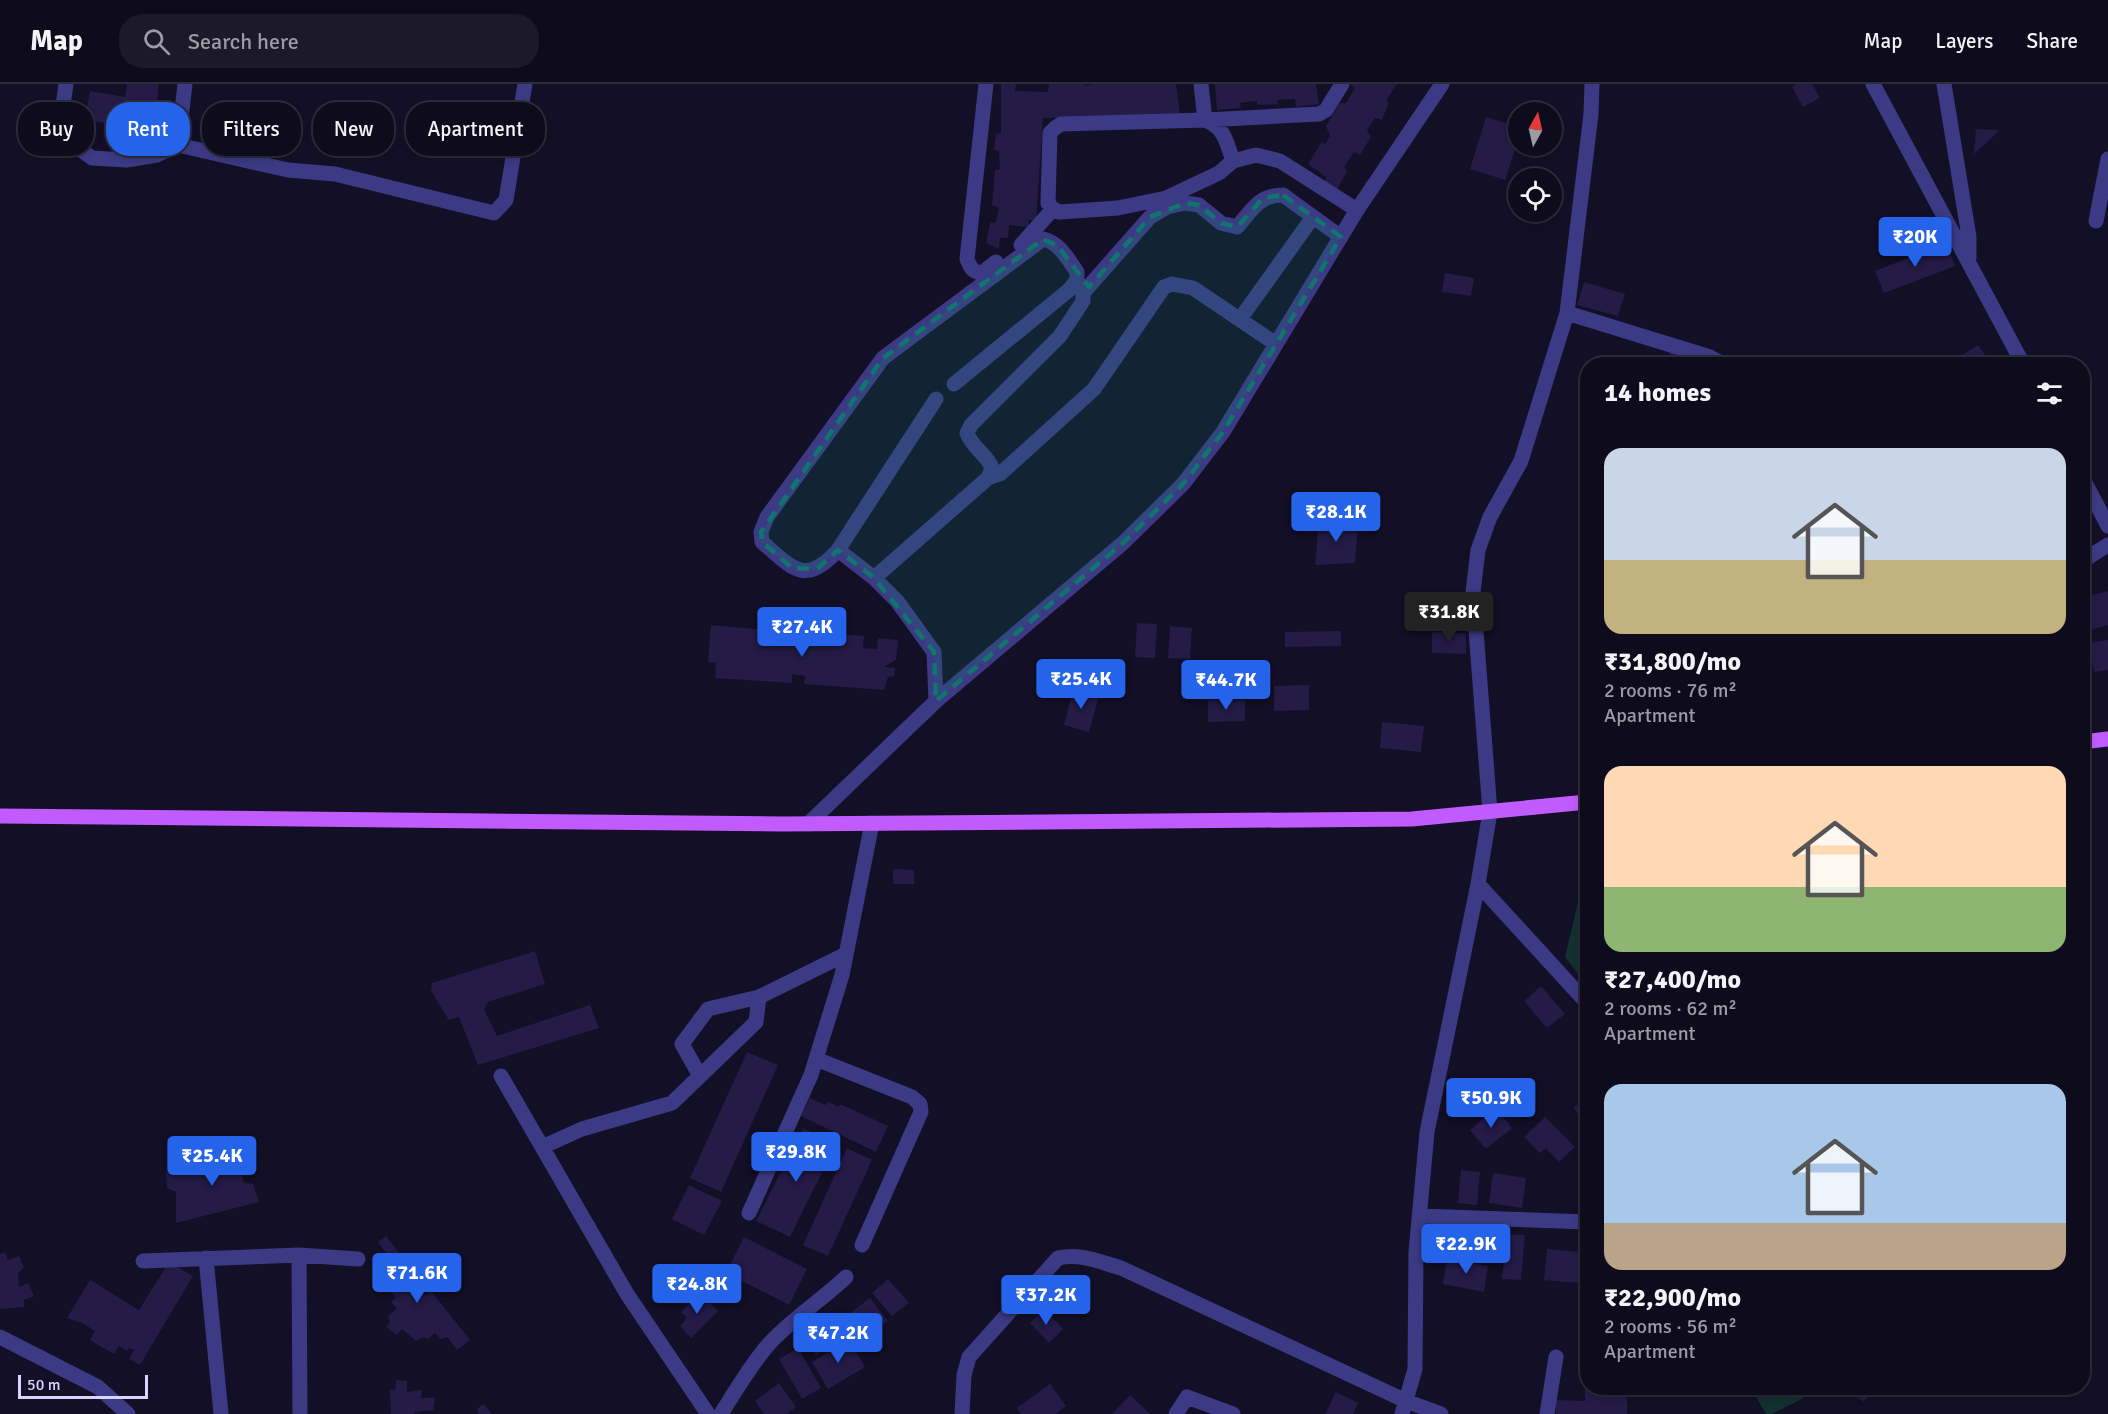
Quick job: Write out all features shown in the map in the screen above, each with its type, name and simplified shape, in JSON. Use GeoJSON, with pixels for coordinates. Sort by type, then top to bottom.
{"type":"FeatureCollection","features":[{"type":"Feature","properties":{"kind":"main road"},"geometry":{"type":"LineString","coordinates":[[2090,741],[2108,739]]}},
{"type":"Feature","properties":{"kind":"main road"},"geometry":{"type":"LineString","coordinates":[[0,816],[872,824],[1412,819],[1580,803]]}},
{"type":"Feature","properties":{"kind":"street"},"geometry":{"type":"LineString","coordinates":[[66,84],[59,134],[92,158],[128,160],[151,156]]}},
{"type":"Feature","properties":{"kind":"street"},"geometry":{"type":"LineString","coordinates":[[183,102],[185,84]]}},
{"type":"Feature","properties":{"kind":"street"},"geometry":{"type":"LineString","coordinates":[[190,148],[288,170],[335,174],[495,213],[506,200],[525,84]]}},
{"type":"Feature","properties":{"kind":"street"},"geometry":{"type":"LineString","coordinates":[[986,84],[967,260],[971,268],[975,272],[982,273],[1021,245],[1053,209]]}},
{"type":"Feature","properties":{"kind":"street"},"geometry":{"type":"LineString","coordinates":[[1201,84],[1205,120]]}},
{"type":"Feature","properties":{"kind":"street"},"geometry":{"type":"LineString","coordinates":[[1342,84],[1326,110],[1319,114],[1061,124],[1050,133],[1048,203],[1060,212],[1118,208],[1166,198],[1219,173],[1233,161],[1256,155],[1268,156],[1280,161],[1357,210]]}},
{"type":"Feature","properties":{"kind":"street"},"geometry":{"type":"LineString","coordinates":[[808,824],[936,701],[1123,543],[1183,484],[1223,432],[1357,210],[1442,84]]}},
{"type":"Feature","properties":{"kind":"street"},"geometry":{"type":"LineString","coordinates":[[1404,1407],[1415,1369],[1416,1252],[1427,1132],[1478,884],[1490,812],[1473,592],[1478,550],[1490,517],[1521,461],[1567,313],[1591,114],[1592,84]]}},
{"type":"Feature","properties":{"kind":"street"},"geometry":{"type":"LineString","coordinates":[[1873,84],[2019,357]]}},
{"type":"Feature","properties":{"kind":"street"},"geometry":{"type":"LineString","coordinates":[[1941,85],[1969,237],[1970,264]]}},
{"type":"Feature","properties":{"kind":"street"},"geometry":{"type":"LineString","coordinates":[[1205,120],[1217,125],[1224,134],[1233,161]]}},
{"type":"Feature","properties":{"kind":"street"},"geometry":{"type":"LineString","coordinates":[[2096,221],[2108,159]]}},
{"type":"Feature","properties":{"kind":"street"},"geometry":{"type":"LineString","coordinates":[[954,384],[1069,290],[1080,286],[1150,217],[1167,207],[1185,203],[1199,206],[1221,223],[1237,227],[1263,198],[1283,195],[1341,237]]}},
{"type":"Feature","properties":{"kind":"street"},"geometry":{"type":"LineString","coordinates":[[1240,319],[1313,217]]}},
{"type":"Feature","properties":{"kind":"street"},"geometry":{"type":"LineString","coordinates":[[936,399],[838,550],[817,569],[808,571],[792,568],[762,542],[760,532],[767,517],[884,358],[1043,239],[1050,240],[1058,246],[1077,272],[1083,301],[1060,336],[971,425],[968,433],[970,442],[989,461],[992,468],[988,478]]}},
{"type":"Feature","properties":{"kind":"street"},"geometry":{"type":"LineString","coordinates":[[874,578],[988,478],[999,474],[1094,389],[1164,287],[1172,285],[1193,288],[1276,344]]}},
{"type":"Feature","properties":{"kind":"street"},"geometry":{"type":"LineString","coordinates":[[1567,313],[1710,357]]}},
{"type":"Feature","properties":{"kind":"street"},"geometry":{"type":"LineString","coordinates":[[2090,492],[2108,526]]}},
{"type":"Feature","properties":{"kind":"street"},"geometry":{"type":"LineString","coordinates":[[2090,556],[2108,545]]}},
{"type":"Feature","properties":{"kind":"street"},"geometry":{"type":"LineString","coordinates":[[838,550],[874,578],[897,601],[934,652],[936,701]]}},
{"type":"Feature","properties":{"kind":"street"},"geometry":{"type":"LineString","coordinates":[[749,1213],[812,1076],[842,975],[872,824]]}},
{"type":"Feature","properties":{"kind":"street"},"geometry":{"type":"LineString","coordinates":[[1478,884],[1580,995]]}},
{"type":"Feature","properties":{"kind":"street"},"geometry":{"type":"LineString","coordinates":[[700,1076],[682,1044],[708,1009],[759,997],[846,954]]}},
{"type":"Feature","properties":{"kind":"street"},"geometry":{"type":"LineString","coordinates":[[542,1147],[582,1129],[672,1103],[756,1022],[759,997]]}},
{"type":"Feature","properties":{"kind":"street"},"geometry":{"type":"LineString","coordinates":[[816,1059],[912,1097],[920,1104],[921,1112],[862,1245]]}},
{"type":"Feature","properties":{"kind":"street"},"geometry":{"type":"LineString","coordinates":[[501,1076],[627,1294],[708,1414]]}},
{"type":"Feature","properties":{"kind":"street"},"geometry":{"type":"LineString","coordinates":[[1420,1216],[1580,1222]]}},
{"type":"Feature","properties":{"kind":"street"},"geometry":{"type":"LineString","coordinates":[[300,1255],[300,1414]]}},
{"type":"Feature","properties":{"kind":"street"},"geometry":{"type":"LineString","coordinates":[[142,1261],[300,1255],[358,1259]]}},
{"type":"Feature","properties":{"kind":"street"},"geometry":{"type":"LineString","coordinates":[[962,1414],[964,1375],[969,1357],[1058,1258],[1066,1257],[1080,1257],[1121,1268],[1404,1407],[1441,1414]]}},
{"type":"Feature","properties":{"kind":"street"},"geometry":{"type":"LineString","coordinates":[[206,1258],[221,1414]]}},
{"type":"Feature","properties":{"kind":"street"},"geometry":{"type":"LineString","coordinates":[[721,1414],[768,1345],[846,1277]]}},
{"type":"Feature","properties":{"kind":"street"},"geometry":{"type":"LineString","coordinates":[[0,1337],[98,1386],[128,1414]]}},
{"type":"Feature","properties":{"kind":"street"},"geometry":{"type":"LineString","coordinates":[[1547,1414],[1556,1357]]}},
{"type":"Feature","properties":{"kind":"street"},"geometry":{"type":"LineString","coordinates":[[1176,1414],[1187,1397],[1233,1414]]}},
{"type":"Feature","properties":{"kind":"highlighted area"},"geometry":{"type":"Polygon","coordinates":[[[1283,195],[1341,237],[1223,432],[1183,484],[1123,543],[936,701],[934,652],[874,578],[838,550],[817,569],[792,568],[762,542],[761,532],[883,358],[1043,239],[1058,246],[1089,287],[1150,217],[1185,203],[1199,205],[1221,223],[1237,227],[1263,198],[1283,195]]]}},
{"type":"Feature","properties":{"kind":"green space"},"geometry":{"type":"Polygon","coordinates":[[[1580,894],[1580,977],[1565,957],[1580,894]]]}},
{"type":"Feature","properties":{"kind":"green space"},"geometry":{"type":"Polygon","coordinates":[[[1755,1395],[1809,1395],[1772,1414],[1766,1414],[1755,1395]]]}},
{"type":"Feature","properties":{"kind":"building"},"geometry":{"type":"Polygon","coordinates":[[[127,84],[159,84],[157,102],[106,102],[106,127],[105,123],[94,121],[94,102],[88,102],[90,91],[125,97],[127,84]]]}},
{"type":"Feature","properties":{"kind":"building"},"geometry":{"type":"Polygon","coordinates":[[[1001,84],[1016,84],[1015,91],[1048,92],[1049,84],[1085,84],[1085,86],[1092,84],[1176,84],[1180,115],[1043,118],[1036,221],[1029,220],[1028,227],[1009,225],[1008,238],[1000,238],[999,249],[986,243],[990,223],[996,222],[999,208],[992,205],[995,170],[1000,169],[999,151],[994,150],[996,134],[1001,133],[1001,84]]]}},
{"type":"Feature","properties":{"kind":"building"},"geometry":{"type":"Polygon","coordinates":[[[1215,84],[1316,84],[1319,104],[1296,107],[1295,99],[1277,100],[1278,104],[1257,105],[1257,101],[1240,103],[1241,108],[1217,110],[1215,84]]]}},
{"type":"Feature","properties":{"kind":"building"},"geometry":{"type":"Polygon","coordinates":[[[1352,84],[1397,84],[1386,101],[1389,102],[1382,120],[1375,118],[1367,130],[1371,137],[1360,155],[1354,152],[1344,167],[1347,171],[1337,190],[1325,182],[1326,177],[1308,164],[1322,142],[1325,144],[1330,136],[1326,126],[1340,103],[1346,103],[1355,88],[1351,86],[1352,84]]]}},
{"type":"Feature","properties":{"kind":"building"},"geometry":{"type":"Polygon","coordinates":[[[1796,84],[1812,84],[1820,98],[1803,107],[1792,87],[1796,84]]]}},
{"type":"Feature","properties":{"kind":"building"},"geometry":{"type":"Polygon","coordinates":[[[1486,117],[1508,124],[1508,156],[1513,156],[1505,180],[1470,169],[1486,117]]]}},
{"type":"Feature","properties":{"kind":"building"},"geometry":{"type":"Polygon","coordinates":[[[1976,129],[2000,130],[1974,154],[1976,129]]]}},
{"type":"Feature","properties":{"kind":"building"},"geometry":{"type":"Polygon","coordinates":[[[1946,243],[1955,266],[1884,293],[1875,271],[1946,243]]]}},
{"type":"Feature","properties":{"kind":"building"},"geometry":{"type":"Polygon","coordinates":[[[1445,273],[1474,278],[1471,296],[1442,292],[1445,273]]]}},
{"type":"Feature","properties":{"kind":"building"},"geometry":{"type":"Polygon","coordinates":[[[1584,282],[1625,294],[1618,316],[1577,305],[1584,282]]]}},
{"type":"Feature","properties":{"kind":"building"},"geometry":{"type":"Polygon","coordinates":[[[1978,345],[1986,357],[1959,357],[1978,345]]]}},
{"type":"Feature","properties":{"kind":"building"},"geometry":{"type":"Polygon","coordinates":[[[1670,352],[1695,357],[1669,357],[1670,352]]]}},
{"type":"Feature","properties":{"kind":"building"},"geometry":{"type":"Polygon","coordinates":[[[1319,519],[1358,523],[1355,563],[1315,565],[1319,519]]]}},
{"type":"Feature","properties":{"kind":"building"},"geometry":{"type":"Polygon","coordinates":[[[2108,591],[2108,625],[2090,630],[2090,596],[2108,591]]]}},
{"type":"Feature","properties":{"kind":"building"},"geometry":{"type":"Polygon","coordinates":[[[1137,623],[1157,624],[1155,658],[1135,657],[1137,623]]]}},
{"type":"Feature","properties":{"kind":"building"},"geometry":{"type":"Polygon","coordinates":[[[711,625],[767,630],[766,645],[787,647],[788,629],[795,629],[794,640],[809,641],[809,631],[864,636],[863,648],[877,649],[878,638],[898,640],[896,660],[884,667],[895,668],[894,676],[888,677],[884,690],[804,684],[805,676],[792,674],[792,683],[715,678],[716,663],[708,662],[711,625]]]}},
{"type":"Feature","properties":{"kind":"building"},"geometry":{"type":"Polygon","coordinates":[[[1170,626],[1192,628],[1190,659],[1168,658],[1170,626]]]}},
{"type":"Feature","properties":{"kind":"building"},"geometry":{"type":"Polygon","coordinates":[[[1341,631],[1341,646],[1285,647],[1285,632],[1341,631]]]}},
{"type":"Feature","properties":{"kind":"building"},"geometry":{"type":"Polygon","coordinates":[[[1432,632],[1466,633],[1466,654],[1432,653],[1432,632]]]}},
{"type":"Feature","properties":{"kind":"building"},"geometry":{"type":"Polygon","coordinates":[[[2108,640],[2108,670],[2094,672],[2090,643],[2108,640]]]}},
{"type":"Feature","properties":{"kind":"building"},"geometry":{"type":"Polygon","coordinates":[[[1309,685],[1309,710],[1274,711],[1274,686],[1309,685]]]}},
{"type":"Feature","properties":{"kind":"building"},"geometry":{"type":"Polygon","coordinates":[[[1073,689],[1099,696],[1089,732],[1064,725],[1073,689]]]}},
{"type":"Feature","properties":{"kind":"building"},"geometry":{"type":"Polygon","coordinates":[[[1208,700],[1245,700],[1245,721],[1208,722],[1208,700]]]}},
{"type":"Feature","properties":{"kind":"building"},"geometry":{"type":"Polygon","coordinates":[[[1382,722],[1424,726],[1421,752],[1380,748],[1382,722]]]}},
{"type":"Feature","properties":{"kind":"building"},"geometry":{"type":"Polygon","coordinates":[[[893,869],[914,870],[914,884],[893,884],[893,869]]]}},
{"type":"Feature","properties":{"kind":"building"},"geometry":{"type":"Polygon","coordinates":[[[535,951],[545,984],[488,1002],[484,1009],[497,1036],[590,1005],[599,1028],[478,1065],[459,1017],[449,1020],[431,991],[432,983],[535,951]]]}},
{"type":"Feature","properties":{"kind":"building"},"geometry":{"type":"Polygon","coordinates":[[[1541,986],[1565,1014],[1547,1028],[1524,1001],[1541,986]]]}},
{"type":"Feature","properties":{"kind":"building"},"geometry":{"type":"Polygon","coordinates":[[[747,1052],[778,1065],[721,1192],[690,1178],[747,1052]]]}},
{"type":"Feature","properties":{"kind":"building"},"geometry":{"type":"Polygon","coordinates":[[[810,1098],[826,1105],[828,1102],[839,1107],[840,1104],[888,1126],[876,1152],[801,1116],[810,1098]]]}},
{"type":"Feature","properties":{"kind":"building"},"geometry":{"type":"Polygon","coordinates":[[[1580,1102],[1580,1116],[1573,1108],[1580,1102]]]}},
{"type":"Feature","properties":{"kind":"building"},"geometry":{"type":"Polygon","coordinates":[[[1496,1108],[1512,1128],[1486,1149],[1470,1130],[1496,1108]]]}},
{"type":"Feature","properties":{"kind":"building"},"geometry":{"type":"Polygon","coordinates":[[[1545,1117],[1575,1147],[1559,1162],[1546,1148],[1540,1153],[1524,1137],[1545,1117]]]}},
{"type":"Feature","properties":{"kind":"building"},"geometry":{"type":"Polygon","coordinates":[[[803,1128],[836,1144],[790,1237],[756,1221],[803,1128]]]}},
{"type":"Feature","properties":{"kind":"building"},"geometry":{"type":"Polygon","coordinates":[[[847,1148],[872,1160],[828,1256],[803,1245],[847,1148]]]}},
{"type":"Feature","properties":{"kind":"building"},"geometry":{"type":"Polygon","coordinates":[[[253,1151],[256,1165],[242,1170],[243,1182],[253,1184],[259,1202],[176,1223],[176,1192],[167,1188],[166,1171],[253,1151]]]}},
{"type":"Feature","properties":{"kind":"building"},"geometry":{"type":"Polygon","coordinates":[[[1461,1170],[1480,1172],[1477,1205],[1458,1203],[1461,1170]]]}},
{"type":"Feature","properties":{"kind":"building"},"geometry":{"type":"Polygon","coordinates":[[[1493,1173],[1526,1178],[1522,1208],[1489,1203],[1493,1173]]]}},
{"type":"Feature","properties":{"kind":"building"},"geometry":{"type":"Polygon","coordinates":[[[689,1185],[722,1201],[704,1235],[672,1219],[689,1185]]]}},
{"type":"Feature","properties":{"kind":"building"},"geometry":{"type":"Polygon","coordinates":[[[1449,1227],[1488,1227],[1488,1254],[1449,1254],[1449,1227]]]}},
{"type":"Feature","properties":{"kind":"building"},"geometry":{"type":"Polygon","coordinates":[[[1507,1234],[1525,1235],[1521,1280],[1502,1279],[1507,1234]]]}},
{"type":"Feature","properties":{"kind":"building"},"geometry":{"type":"Polygon","coordinates":[[[386,1236],[421,1281],[416,1285],[424,1295],[432,1292],[470,1340],[457,1350],[447,1337],[441,1339],[435,1333],[428,1339],[423,1337],[416,1341],[402,1329],[397,1335],[386,1327],[390,1322],[388,1316],[397,1309],[391,1302],[396,1298],[391,1292],[397,1287],[382,1267],[388,1263],[384,1258],[388,1255],[378,1242],[386,1236]]]}},
{"type":"Feature","properties":{"kind":"building"},"geometry":{"type":"Polygon","coordinates":[[[744,1237],[807,1269],[789,1305],[726,1273],[744,1237]]]}},
{"type":"Feature","properties":{"kind":"building"},"geometry":{"type":"Polygon","coordinates":[[[1547,1249],[1580,1252],[1578,1283],[1544,1280],[1547,1249]]]}},
{"type":"Feature","properties":{"kind":"building"},"geometry":{"type":"Polygon","coordinates":[[[5,1252],[8,1260],[19,1256],[24,1267],[18,1274],[19,1287],[28,1283],[34,1296],[24,1300],[24,1307],[0,1309],[0,1254],[5,1252]]]}},
{"type":"Feature","properties":{"kind":"building"},"geometry":{"type":"Polygon","coordinates":[[[1447,1259],[1488,1266],[1484,1292],[1443,1284],[1447,1259]]]}},
{"type":"Feature","properties":{"kind":"building"},"geometry":{"type":"Polygon","coordinates":[[[169,1262],[193,1276],[140,1365],[129,1359],[134,1350],[129,1348],[127,1351],[119,1346],[114,1354],[90,1340],[95,1331],[67,1318],[90,1280],[139,1310],[169,1262]]]}},
{"type":"Feature","properties":{"kind":"building"},"geometry":{"type":"Polygon","coordinates":[[[888,1279],[909,1303],[892,1316],[872,1293],[888,1279]]]}},
{"type":"Feature","properties":{"kind":"building"},"geometry":{"type":"Polygon","coordinates":[[[701,1293],[718,1311],[691,1338],[680,1326],[687,1318],[681,1312],[701,1293]]]}},
{"type":"Feature","properties":{"kind":"building"},"geometry":{"type":"Polygon","coordinates":[[[870,1298],[888,1321],[867,1337],[849,1314],[870,1298]]]}},
{"type":"Feature","properties":{"kind":"building"},"geometry":{"type":"Polygon","coordinates":[[[1044,1309],[1063,1329],[1049,1343],[1030,1323],[1044,1309]]]}},
{"type":"Feature","properties":{"kind":"building"},"geometry":{"type":"Polygon","coordinates":[[[830,1315],[844,1336],[816,1355],[802,1334],[830,1315]]]}},
{"type":"Feature","properties":{"kind":"building"},"geometry":{"type":"Polygon","coordinates":[[[849,1340],[865,1367],[828,1389],[812,1362],[849,1340]]]}},
{"type":"Feature","properties":{"kind":"building"},"geometry":{"type":"Polygon","coordinates":[[[798,1348],[821,1388],[802,1399],[779,1359],[798,1348]]]}},
{"type":"Feature","properties":{"kind":"building"},"geometry":{"type":"Polygon","coordinates":[[[396,1380],[407,1381],[407,1392],[422,1390],[421,1398],[435,1398],[433,1410],[414,1412],[414,1414],[391,1414],[390,1389],[395,1390],[396,1380]]]}},
{"type":"Feature","properties":{"kind":"building"},"geometry":{"type":"Polygon","coordinates":[[[779,1383],[796,1407],[786,1414],[764,1414],[755,1401],[779,1383]]]}},
{"type":"Feature","properties":{"kind":"building"},"geometry":{"type":"Polygon","coordinates":[[[1050,1384],[1066,1406],[1056,1414],[1021,1414],[1017,1408],[1050,1384]]]}},
{"type":"Feature","properties":{"kind":"building"},"geometry":{"type":"Polygon","coordinates":[[[1336,1392],[1358,1403],[1353,1414],[1325,1414],[1336,1392]]]}},
{"type":"Feature","properties":{"kind":"building"},"geometry":{"type":"Polygon","coordinates":[[[1130,1395],[1150,1414],[1112,1414],[1130,1395]]]}},
{"type":"Feature","properties":{"kind":"building"},"geometry":{"type":"Polygon","coordinates":[[[1585,1395],[1627,1395],[1627,1414],[1556,1414],[1556,1400],[1585,1401],[1585,1395]]]}},
{"type":"Feature","properties":{"kind":"building"},"geometry":{"type":"Polygon","coordinates":[[[1856,1395],[1870,1395],[1863,1402],[1856,1395]]]}},
{"type":"Feature","properties":{"kind":"building"},"geometry":{"type":"Polygon","coordinates":[[[483,1404],[492,1414],[479,1414],[477,1409],[483,1404]]]}}]}
